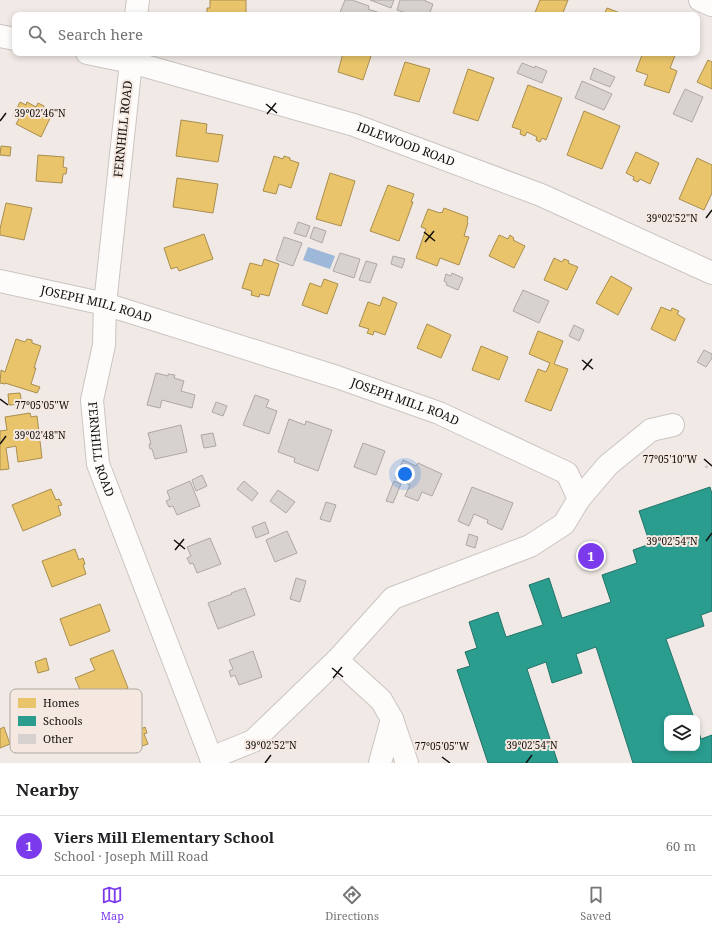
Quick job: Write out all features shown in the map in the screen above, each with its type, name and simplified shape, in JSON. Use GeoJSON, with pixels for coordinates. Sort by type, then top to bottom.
{"type":"FeatureCollection","features":[{"type":"Feature","properties":{"kind":"street"},"geometry":{"type":"LineString","coordinates":[[136,12],[138,0]]}},
{"type":"Feature","properties":{"kind":"street"},"geometry":{"type":"LineString","coordinates":[[700,0],[712,5]]}},
{"type":"Feature","properties":{"kind":"street"},"geometry":{"type":"LineString","coordinates":[[0,36],[12,38]]}},
{"type":"Feature","properties":{"kind":"street","name":"IDLEWOOD ROAD"},"geometry":{"type":"LineString","coordinates":[[120,56],[131,57],[354,125],[541,195],[712,273]]}},
{"type":"Feature","properties":{"kind":"street","name":"FERNHILL ROAD"},"geometry":{"type":"LineString","coordinates":[[131,57],[105,304],[104,345],[92,400],[98,464],[212,760]]}},
{"type":"Feature","properties":{"kind":"street","name":"JOSEPH MILL ROAD"},"geometry":{"type":"LineString","coordinates":[[0,282],[105,304],[337,377],[439,413],[567,473],[579,499]]}},
{"type":"Feature","properties":{"kind":"street"},"geometry":{"type":"LineString","coordinates":[[212,760],[253,741],[337,660],[393,598],[530,546],[564,524],[579,499],[608,465],[651,430],[673,425]]}},
{"type":"Feature","properties":{"kind":"street"},"geometry":{"type":"LineString","coordinates":[[337,660],[381,700],[392,720],[407,763]]}},
{"type":"Feature","properties":{"kind":"street"},"geometry":{"type":"LineString","coordinates":[[380,763],[392,720]]}},
{"type":"Feature","properties":{"kind":"path"},"geometry":{"type":"LineString","coordinates":[[706,467],[712,466]]}},
{"type":"Feature","properties":{"kind":"water"},"geometry":{"type":"Polygon","coordinates":[[[308,247],[335,256],[330,269],[303,260],[308,247]]]}},
{"type":"Feature","properties":{"kind":"building: Homes"},"geometry":{"type":"Polygon","coordinates":[[[210,0],[246,0],[246,12],[207,12],[207,8],[210,8],[210,0]]]}},
{"type":"Feature","properties":{"kind":"building: Homes"},"geometry":{"type":"Polygon","coordinates":[[[540,0],[568,0],[563,12],[535,12],[540,0]]]}},
{"type":"Feature","properties":{"kind":"building: Homes"},"geometry":{"type":"Polygon","coordinates":[[[607,8],[617,12],[605,12],[607,8]]]}},
{"type":"Feature","properties":{"kind":"building: Homes"},"geometry":{"type":"Polygon","coordinates":[[[342,56],[371,56],[363,80],[338,72],[342,56]]]}},
{"type":"Feature","properties":{"kind":"building: Homes"},"geometry":{"type":"Polygon","coordinates":[[[642,56],[675,56],[670,68],[677,71],[669,93],[644,85],[648,75],[636,71],[642,56]]]}},
{"type":"Feature","properties":{"kind":"building: Homes"},"geometry":{"type":"Polygon","coordinates":[[[708,60],[712,62],[712,89],[697,82],[708,60]]]}},
{"type":"Feature","properties":{"kind":"building: Homes"},"geometry":{"type":"Polygon","coordinates":[[[405,62],[430,69],[419,102],[394,95],[405,62]]]}},
{"type":"Feature","properties":{"kind":"building: Homes"},"geometry":{"type":"Polygon","coordinates":[[[468,69],[494,78],[478,121],[453,113],[468,69]]]}},
{"type":"Feature","properties":{"kind":"building: Homes"},"geometry":{"type":"Polygon","coordinates":[[[528,85],[562,98],[546,140],[542,138],[540,142],[536,140],[537,137],[527,132],[525,136],[520,134],[521,130],[512,127],[528,85]]]}},
{"type":"Feature","properties":{"kind":"building: Homes"},"geometry":{"type":"Polygon","coordinates":[[[20,102],[26,105],[27,102],[36,107],[38,103],[44,106],[43,109],[52,114],[41,137],[16,124],[19,119],[13,116],[20,102]]]}},
{"type":"Feature","properties":{"kind":"building: Homes"},"geometry":{"type":"Polygon","coordinates":[[[584,111],[620,126],[602,169],[567,155],[584,111]]]}},
{"type":"Feature","properties":{"kind":"building: Homes"},"geometry":{"type":"Polygon","coordinates":[[[181,120],[207,124],[206,133],[223,135],[218,162],[176,156],[181,120]]]}},
{"type":"Feature","properties":{"kind":"building: Homes"},"geometry":{"type":"Polygon","coordinates":[[[1,146],[11,147],[10,156],[0,155],[1,146]]]}},
{"type":"Feature","properties":{"kind":"building: Homes"},"geometry":{"type":"Polygon","coordinates":[[[636,152],[659,163],[650,184],[640,179],[638,182],[633,180],[634,177],[626,173],[636,152]]]}},
{"type":"Feature","properties":{"kind":"building: Homes"},"geometry":{"type":"Polygon","coordinates":[[[38,155],[64,157],[63,167],[67,168],[66,174],[63,174],[62,183],[36,181],[38,155]]]}},
{"type":"Feature","properties":{"kind":"building: Homes"},"geometry":{"type":"Polygon","coordinates":[[[274,156],[283,159],[284,156],[299,163],[291,188],[279,184],[276,194],[263,191],[274,156]]]}},
{"type":"Feature","properties":{"kind":"building: Homes"},"geometry":{"type":"Polygon","coordinates":[[[697,158],[712,165],[712,193],[704,210],[679,199],[697,158]]]}},
{"type":"Feature","properties":{"kind":"building: Homes"},"geometry":{"type":"Polygon","coordinates":[[[330,173],[355,181],[341,226],[316,219],[330,173]]]}},
{"type":"Feature","properties":{"kind":"building: Homes"},"geometry":{"type":"Polygon","coordinates":[[[177,178],[218,184],[213,213],[173,207],[177,178]]]}},
{"type":"Feature","properties":{"kind":"building: Homes"},"geometry":{"type":"Polygon","coordinates":[[[388,185],[414,194],[411,202],[413,202],[399,241],[370,231],[388,185]]]}},
{"type":"Feature","properties":{"kind":"building: Homes"},"geometry":{"type":"Polygon","coordinates":[[[6,203],[32,208],[24,240],[0,235],[6,203]]]}},
{"type":"Feature","properties":{"kind":"building: Homes"},"geometry":{"type":"Polygon","coordinates":[[[444,208],[468,217],[468,223],[464,236],[469,237],[459,265],[440,258],[437,266],[416,258],[426,229],[421,227],[428,209],[442,213],[444,208]]]}},
{"type":"Feature","properties":{"kind":"building: Homes"},"geometry":{"type":"Polygon","coordinates":[[[204,234],[213,259],[179,271],[177,267],[171,269],[164,248],[204,234]]]}},
{"type":"Feature","properties":{"kind":"building: Homes"},"geometry":{"type":"Polygon","coordinates":[[[499,235],[508,239],[510,235],[514,238],[513,240],[525,246],[514,268],[489,256],[499,235]]]}},
{"type":"Feature","properties":{"kind":"building: Homes"},"geometry":{"type":"Polygon","coordinates":[[[554,258],[562,262],[564,259],[569,261],[568,263],[578,267],[567,290],[544,280],[554,258]]]}},
{"type":"Feature","properties":{"kind":"building: Homes"},"geometry":{"type":"Polygon","coordinates":[[[264,259],[279,264],[269,296],[260,294],[259,297],[251,295],[252,291],[242,288],[250,263],[262,266],[264,259]]]}},
{"type":"Feature","properties":{"kind":"building: Homes"},"geometry":{"type":"Polygon","coordinates":[[[611,276],[632,288],[618,315],[596,303],[611,276]]]}},
{"type":"Feature","properties":{"kind":"building: Homes"},"geometry":{"type":"Polygon","coordinates":[[[324,279],[338,284],[327,314],[302,305],[310,283],[321,287],[324,279]]]}},
{"type":"Feature","properties":{"kind":"building: Homes"},"geometry":{"type":"Polygon","coordinates":[[[383,297],[397,303],[385,335],[374,331],[373,335],[367,333],[369,329],[359,326],[368,302],[380,306],[383,297]]]}},
{"type":"Feature","properties":{"kind":"building: Homes"},"geometry":{"type":"Polygon","coordinates":[[[661,307],[671,311],[672,308],[679,311],[677,314],[685,319],[675,341],[651,329],[661,307]]]}},
{"type":"Feature","properties":{"kind":"building: Homes"},"geometry":{"type":"Polygon","coordinates":[[[427,324],[451,335],[441,358],[417,348],[427,324]]]}},
{"type":"Feature","properties":{"kind":"building: Homes"},"geometry":{"type":"Polygon","coordinates":[[[538,331],[563,341],[554,364],[568,369],[551,411],[525,401],[538,369],[546,372],[550,363],[529,354],[538,331]]]}},
{"type":"Feature","properties":{"kind":"building: Homes"},"geometry":{"type":"Polygon","coordinates":[[[16,339],[25,342],[27,339],[32,340],[32,343],[41,346],[31,384],[40,387],[37,393],[5,383],[0,383],[1,370],[5,372],[16,339]]]}},
{"type":"Feature","properties":{"kind":"building: Homes"},"geometry":{"type":"Polygon","coordinates":[[[481,346],[508,357],[499,380],[472,370],[481,346]]]}},
{"type":"Feature","properties":{"kind":"building: Homes"},"geometry":{"type":"Polygon","coordinates":[[[20,393],[22,404],[9,405],[8,394],[20,393]]]}},
{"type":"Feature","properties":{"kind":"building: Homes"},"geometry":{"type":"Polygon","coordinates":[[[30,413],[31,417],[37,416],[42,458],[18,462],[16,446],[6,448],[9,469],[0,470],[0,431],[7,430],[5,417],[30,413]]]}},
{"type":"Feature","properties":{"kind":"building: Homes"},"geometry":{"type":"Polygon","coordinates":[[[51,489],[56,500],[59,499],[62,505],[58,506],[61,515],[23,531],[12,505],[51,489]]]}},
{"type":"Feature","properties":{"kind":"building: Homes"},"geometry":{"type":"Polygon","coordinates":[[[75,549],[79,560],[83,558],[85,564],[83,565],[86,574],[52,587],[42,561],[75,549]]]}},
{"type":"Feature","properties":{"kind":"building: Homes"},"geometry":{"type":"Polygon","coordinates":[[[100,604],[110,631],[70,646],[60,619],[100,604]]]}},
{"type":"Feature","properties":{"kind":"building: Homes"},"geometry":{"type":"Polygon","coordinates":[[[113,650],[128,688],[80,689],[75,678],[95,670],[90,659],[113,650]]]}},
{"type":"Feature","properties":{"kind":"building: Homes"},"geometry":{"type":"Polygon","coordinates":[[[46,658],[49,670],[38,673],[35,662],[46,658]]]}},
{"type":"Feature","properties":{"kind":"building: Homes"},"geometry":{"type":"Polygon","coordinates":[[[4,727],[10,744],[0,748],[0,729],[4,727]]]}},
{"type":"Feature","properties":{"kind":"building: Homes"},"geometry":{"type":"Polygon","coordinates":[[[145,727],[147,733],[144,734],[148,744],[142,746],[142,728],[145,727]]]}},
{"type":"Feature","properties":{"kind":"building: Schools"},"geometry":{"type":"Polygon","coordinates":[[[710,487],[712,494],[712,611],[701,615],[704,626],[666,639],[693,715],[664,715],[664,751],[700,751],[700,736],[701,739],[712,735],[712,763],[633,763],[596,647],[576,654],[582,673],[552,683],[546,662],[527,669],[558,763],[488,763],[457,670],[470,666],[465,652],[477,648],[469,622],[498,612],[506,637],[543,625],[529,585],[549,578],[562,618],[611,602],[602,575],[637,563],[633,550],[650,544],[639,511],[710,487]]]}},
{"type":"Feature","properties":{"kind":"building: Other"},"geometry":{"type":"Polygon","coordinates":[[[345,0],[352,0],[369,6],[368,9],[377,12],[340,12],[345,0]]]}},
{"type":"Feature","properties":{"kind":"building: Other"},"geometry":{"type":"Polygon","coordinates":[[[370,0],[394,0],[391,8],[370,0]]]}},
{"type":"Feature","properties":{"kind":"building: Other"},"geometry":{"type":"Polygon","coordinates":[[[400,0],[426,0],[425,1],[433,4],[430,12],[403,12],[397,10],[400,0]]]}},
{"type":"Feature","properties":{"kind":"building: Other"},"geometry":{"type":"Polygon","coordinates":[[[522,63],[547,71],[542,83],[517,73],[522,63]]]}},
{"type":"Feature","properties":{"kind":"building: Other"},"geometry":{"type":"Polygon","coordinates":[[[594,68],[615,77],[610,87],[590,79],[594,68]]]}},
{"type":"Feature","properties":{"kind":"building: Other"},"geometry":{"type":"Polygon","coordinates":[[[582,81],[612,94],[604,110],[575,98],[582,81]]]}},
{"type":"Feature","properties":{"kind":"building: Other"},"geometry":{"type":"Polygon","coordinates":[[[685,89],[703,97],[692,122],[673,114],[685,89]]]}},
{"type":"Feature","properties":{"kind":"building: Other"},"geometry":{"type":"Polygon","coordinates":[[[298,222],[310,226],[306,237],[294,233],[298,222]]]}},
{"type":"Feature","properties":{"kind":"building: Other"},"geometry":{"type":"Polygon","coordinates":[[[314,227],[326,231],[322,243],[310,238],[314,227]]]}},
{"type":"Feature","properties":{"kind":"building: Other"},"geometry":{"type":"Polygon","coordinates":[[[284,237],[302,243],[293,266],[276,260],[284,237]]]}},
{"type":"Feature","properties":{"kind":"building: Other"},"geometry":{"type":"Polygon","coordinates":[[[340,253],[360,259],[354,278],[333,271],[340,253]]]}},
{"type":"Feature","properties":{"kind":"building: Other"},"geometry":{"type":"Polygon","coordinates":[[[393,256],[405,259],[402,268],[391,264],[393,256]]]}},
{"type":"Feature","properties":{"kind":"building: Other"},"geometry":{"type":"Polygon","coordinates":[[[366,261],[377,264],[370,283],[359,280],[366,261]]]}},
{"type":"Feature","properties":{"kind":"building: Other"},"geometry":{"type":"Polygon","coordinates":[[[452,273],[463,278],[458,290],[446,285],[447,283],[444,281],[446,274],[451,276],[452,273]]]}},
{"type":"Feature","properties":{"kind":"building: Other"},"geometry":{"type":"Polygon","coordinates":[[[523,290],[549,301],[539,323],[513,311],[523,290]]]}},
{"type":"Feature","properties":{"kind":"building: Other"},"geometry":{"type":"Polygon","coordinates":[[[574,325],[584,330],[579,341],[569,336],[574,325]]]}},
{"type":"Feature","properties":{"kind":"building: Other"},"geometry":{"type":"Polygon","coordinates":[[[704,350],[712,354],[712,358],[706,367],[697,362],[704,350]]]}},
{"type":"Feature","properties":{"kind":"building: Other"},"geometry":{"type":"Polygon","coordinates":[[[156,373],[168,376],[168,374],[175,375],[174,378],[184,381],[181,391],[195,395],[192,408],[162,400],[160,408],[147,405],[156,373]]]}},
{"type":"Feature","properties":{"kind":"building: Other"},"geometry":{"type":"Polygon","coordinates":[[[255,395],[269,400],[266,407],[277,411],[269,434],[243,425],[255,395]]]}},
{"type":"Feature","properties":{"kind":"building: Other"},"geometry":{"type":"Polygon","coordinates":[[[216,402],[227,406],[223,416],[212,412],[216,402]]]}},
{"type":"Feature","properties":{"kind":"building: Other"},"geometry":{"type":"Polygon","coordinates":[[[289,419],[305,425],[306,421],[332,430],[318,471],[294,462],[295,458],[278,452],[289,419]]]}},
{"type":"Feature","properties":{"kind":"building: Other"},"geometry":{"type":"Polygon","coordinates":[[[181,425],[187,452],[155,459],[152,449],[150,449],[149,444],[151,444],[148,433],[181,425]]]}},
{"type":"Feature","properties":{"kind":"building: Other"},"geometry":{"type":"Polygon","coordinates":[[[213,433],[216,446],[204,448],[201,435],[213,433]]]}},
{"type":"Feature","properties":{"kind":"building: Other"},"geometry":{"type":"Polygon","coordinates":[[[363,443],[385,451],[376,475],[354,467],[363,443]]]}},
{"type":"Feature","properties":{"kind":"building: Other"},"geometry":{"type":"Polygon","coordinates":[[[403,460],[416,466],[418,463],[442,474],[432,496],[422,492],[418,501],[405,496],[410,485],[395,478],[403,460]]]}},
{"type":"Feature","properties":{"kind":"building: Other"},"geometry":{"type":"Polygon","coordinates":[[[202,475],[207,486],[196,491],[192,480],[202,475]]]}},
{"type":"Feature","properties":{"kind":"building: Other"},"geometry":{"type":"Polygon","coordinates":[[[190,481],[200,506],[177,515],[173,506],[169,507],[166,501],[170,499],[167,491],[190,481]]]}},
{"type":"Feature","properties":{"kind":"building: Other"},"geometry":{"type":"Polygon","coordinates":[[[244,481],[258,493],[252,501],[237,489],[244,481]]]}},
{"type":"Feature","properties":{"kind":"building: Other"},"geometry":{"type":"Polygon","coordinates":[[[394,481],[401,484],[393,503],[386,501],[394,481]]]}},
{"type":"Feature","properties":{"kind":"building: Other"},"geometry":{"type":"Polygon","coordinates":[[[472,487],[513,503],[502,530],[487,523],[488,520],[474,514],[469,526],[458,521],[472,487]]]}},
{"type":"Feature","properties":{"kind":"building: Other"},"geometry":{"type":"Polygon","coordinates":[[[278,490],[295,502],[286,513],[270,501],[278,490]]]}},
{"type":"Feature","properties":{"kind":"building: Other"},"geometry":{"type":"Polygon","coordinates":[[[326,502],[336,505],[330,522],[320,519],[326,502]]]}},
{"type":"Feature","properties":{"kind":"building: Other"},"geometry":{"type":"Polygon","coordinates":[[[265,522],[269,533],[256,538],[252,527],[265,522]]]}},
{"type":"Feature","properties":{"kind":"building: Other"},"geometry":{"type":"Polygon","coordinates":[[[287,531],[297,553],[275,562],[266,540],[287,531]]]}},
{"type":"Feature","properties":{"kind":"building: Other"},"geometry":{"type":"Polygon","coordinates":[[[469,534],[478,537],[475,548],[466,545],[469,534]]]}},
{"type":"Feature","properties":{"kind":"building: Other"},"geometry":{"type":"Polygon","coordinates":[[[210,538],[221,564],[197,573],[193,563],[190,564],[187,558],[191,556],[187,547],[210,538]]]}},
{"type":"Feature","properties":{"kind":"building: Other"},"geometry":{"type":"Polygon","coordinates":[[[296,578],[306,581],[300,602],[290,599],[296,578]]]}},
{"type":"Feature","properties":{"kind":"building: Other"},"geometry":{"type":"Polygon","coordinates":[[[245,588],[255,615],[218,629],[208,603],[245,588]]]}},
{"type":"Feature","properties":{"kind":"building: Other"},"geometry":{"type":"Polygon","coordinates":[[[253,651],[262,677],[239,685],[235,675],[231,677],[229,671],[233,669],[229,660],[253,651]]]}},
{"type":"Feature","properties":{"kind":"place","name":"Viers Mill Elementary School"},"geometry":{"type":"Point","coordinates":[591,556]}}]}
